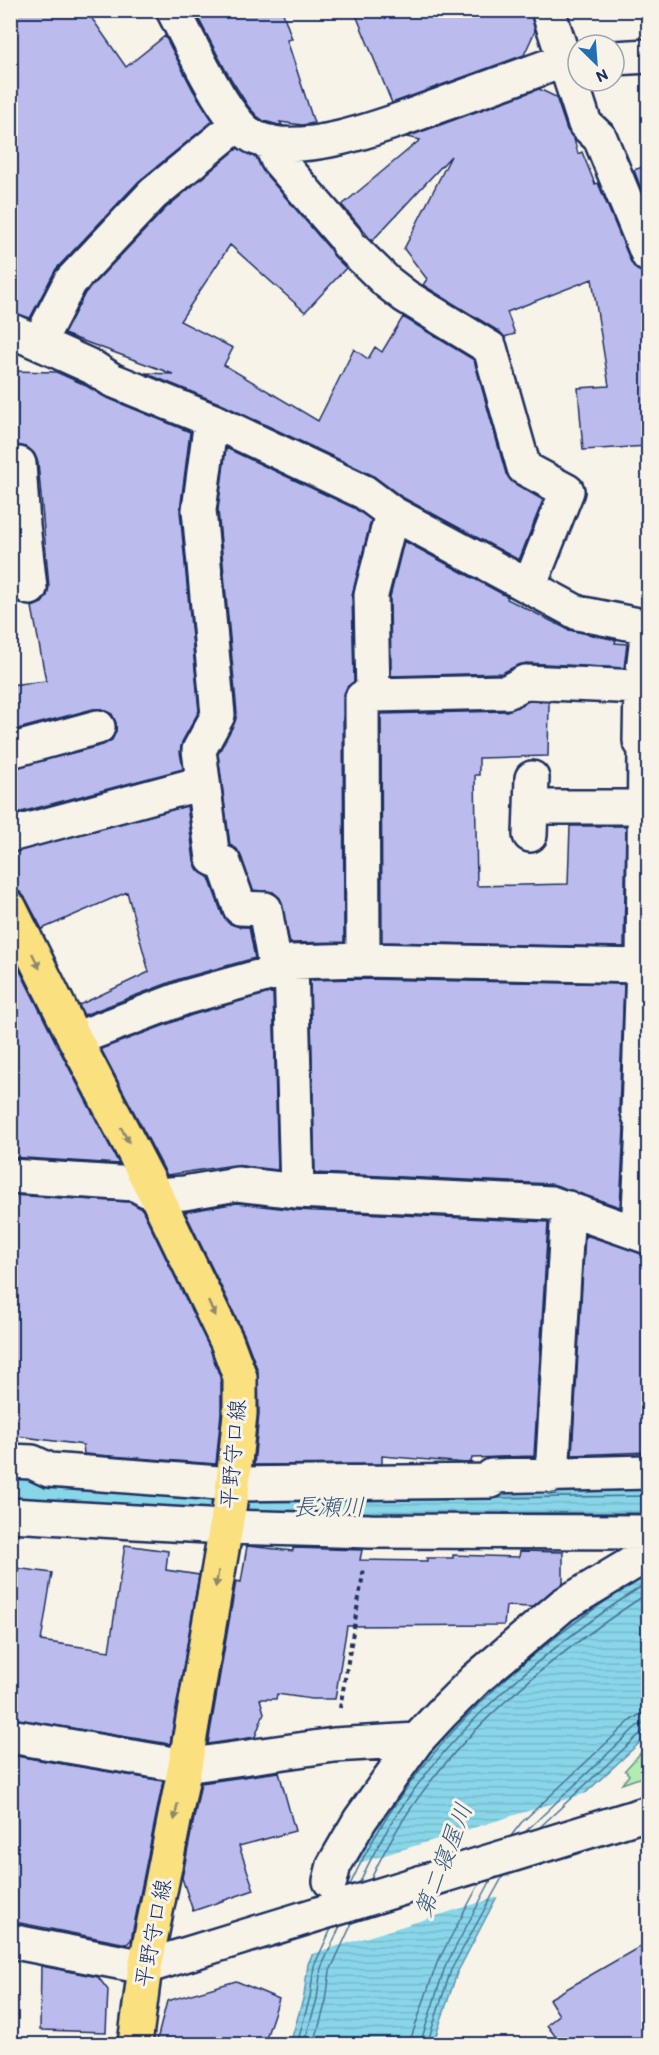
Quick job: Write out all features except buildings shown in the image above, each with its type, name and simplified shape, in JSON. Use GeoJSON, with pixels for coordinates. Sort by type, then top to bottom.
{"type":"FeatureCollection","features":[{"type":"Feature","properties":{"kind":"main road","name":"平野守口線"},"geometry":{"type":"LineString","coordinates":[[10,908],[75,1040],[156,1195],[227,1342],[240,1377],[240,1414],[229,1506],[185,1766],[145,1967],[135,2044]]}},
{"type":"Feature","properties":{"kind":"street"},"geometry":{"type":"LineString","coordinates":[[173,10],[211,83],[238,124],[256,138],[270,142],[297,145],[358,135],[566,62]]}},
{"type":"Feature","properties":{"kind":"street"},"geometry":{"type":"LineString","coordinates":[[548,10],[566,49]]}},
{"type":"Feature","properties":{"kind":"street"},"geometry":{"type":"LineString","coordinates":[[626,57],[648,56]]}},
{"type":"Feature","properties":{"kind":"street"},"geometry":{"type":"LineString","coordinates":[[578,93],[585,124],[600,138],[648,255]]}},
{"type":"Feature","properties":{"kind":"street"},"geometry":{"type":"LineString","coordinates":[[10,1176],[135,1184],[156,1195],[237,1184],[297,1191],[551,1203],[643,1235],[643,1125],[638,1112],[643,966],[645,749],[640,741],[641,687],[648,628],[578,613],[392,513],[364,492],[211,420],[112,380],[92,367],[25,336],[70,282],[153,194],[238,124]]}},
{"type":"Feature","properties":{"kind":"street"},"geometry":{"type":"LineString","coordinates":[[270,142],[277,159],[347,243],[387,282],[405,296],[490,348],[524,468],[567,490],[529,587]]}},
{"type":"Feature","properties":{"kind":"street"},"geometry":{"type":"LineString","coordinates":[[211,420],[199,510],[219,715],[199,750],[202,783],[213,859],[224,863],[240,908],[265,909],[284,967],[297,1191]]}},
{"type":"Feature","properties":{"kind":"street"},"geometry":{"type":"LineString","coordinates":[[20,464],[17,524],[30,588]]}},
{"type":"Feature","properties":{"kind":"street"},"geometry":{"type":"LineString","coordinates":[[373,695],[371,595],[392,513]]}},
{"type":"Feature","properties":{"kind":"street"},"geometry":{"type":"LineString","coordinates":[[363,960],[362,698],[373,695],[507,692],[525,682],[641,687]]}},
{"type":"Feature","properties":{"kind":"street"},"geometry":{"type":"LineString","coordinates":[[10,751],[98,727]]}},
{"type":"Feature","properties":{"kind":"street"},"geometry":{"type":"LineString","coordinates":[[10,835],[202,783]]}},
{"type":"Feature","properties":{"kind":"street"},"geometry":{"type":"LineString","coordinates":[[531,807],[645,807]]}},
{"type":"Feature","properties":{"kind":"street"},"geometry":{"type":"LineString","coordinates":[[75,1040],[186,997],[284,967],[363,960],[643,966]]}},
{"type":"Feature","properties":{"kind":"street"},"geometry":{"type":"LineString","coordinates":[[552,1476],[568,1208]]}},
{"type":"Feature","properties":{"kind":"street"},"geometry":{"type":"LineString","coordinates":[[10,1461],[32,1462],[49,1470],[370,1532],[482,1528],[648,1532]]}},
{"type":"Feature","properties":{"kind":"street"},"geometry":{"type":"LineString","coordinates":[[10,1515],[229,1506],[482,1484],[491,1481],[492,1476],[648,1472]]}},
{"type":"Feature","properties":{"kind":"street"},"geometry":{"type":"LineString","coordinates":[[482,1484],[482,1528]]}},
{"type":"Feature","properties":{"kind":"street"},"geometry":{"type":"LineString","coordinates":[[330,1881],[334,1865],[360,1820],[417,1740],[476,1679],[563,1605],[648,1554]]}},
{"type":"Feature","properties":{"kind":"street"},"geometry":{"type":"LineString","coordinates":[[10,1736],[185,1766],[334,1745],[417,1740]]}},
{"type":"Feature","properties":{"kind":"street"},"geometry":{"type":"LineString","coordinates":[[10,1941],[145,1967],[648,1813]]}},
{"type":"Feature","properties":{"kind":"path"},"geometry":{"type":"LineString","coordinates":[[334,1745],[370,1532]]}},
{"type":"Feature","properties":{"kind":"green space"},"geometry":{"type":"Polygon","coordinates":[[[648,1745],[648,1775],[622,1784],[629,1775],[625,1770],[648,1745]]]}},
{"type":"Feature","properties":{"kind":"water","name":"長瀬川"},"geometry":{"type":"Polygon","coordinates":[[[648,1490],[648,1519],[211,1518],[215,1493],[242,1495],[648,1490]]]}},
{"type":"Feature","properties":{"kind":"water","name":"第二寝屋川"},"geometry":{"type":"Polygon","coordinates":[[[648,1567],[648,1735],[536,1839],[501,1889],[457,1973],[433,2044],[290,2044],[304,1996],[308,1964],[364,1841],[411,1771],[450,1725],[498,1678],[585,1608],[648,1567]]]}},
{"type":"Feature","properties":{"kind":"pier"},"geometry":{"type":"Polygon","coordinates":[[[590,1792],[538,1841],[501,1896],[309,1955],[349,1866],[590,1792]]]}},
{"type":"Feature","properties":{"kind":"waterway","name":"長瀬川"},"geometry":{"type":"LineString","coordinates":[[10,1487],[197,1502],[309,1506]]}}]}
